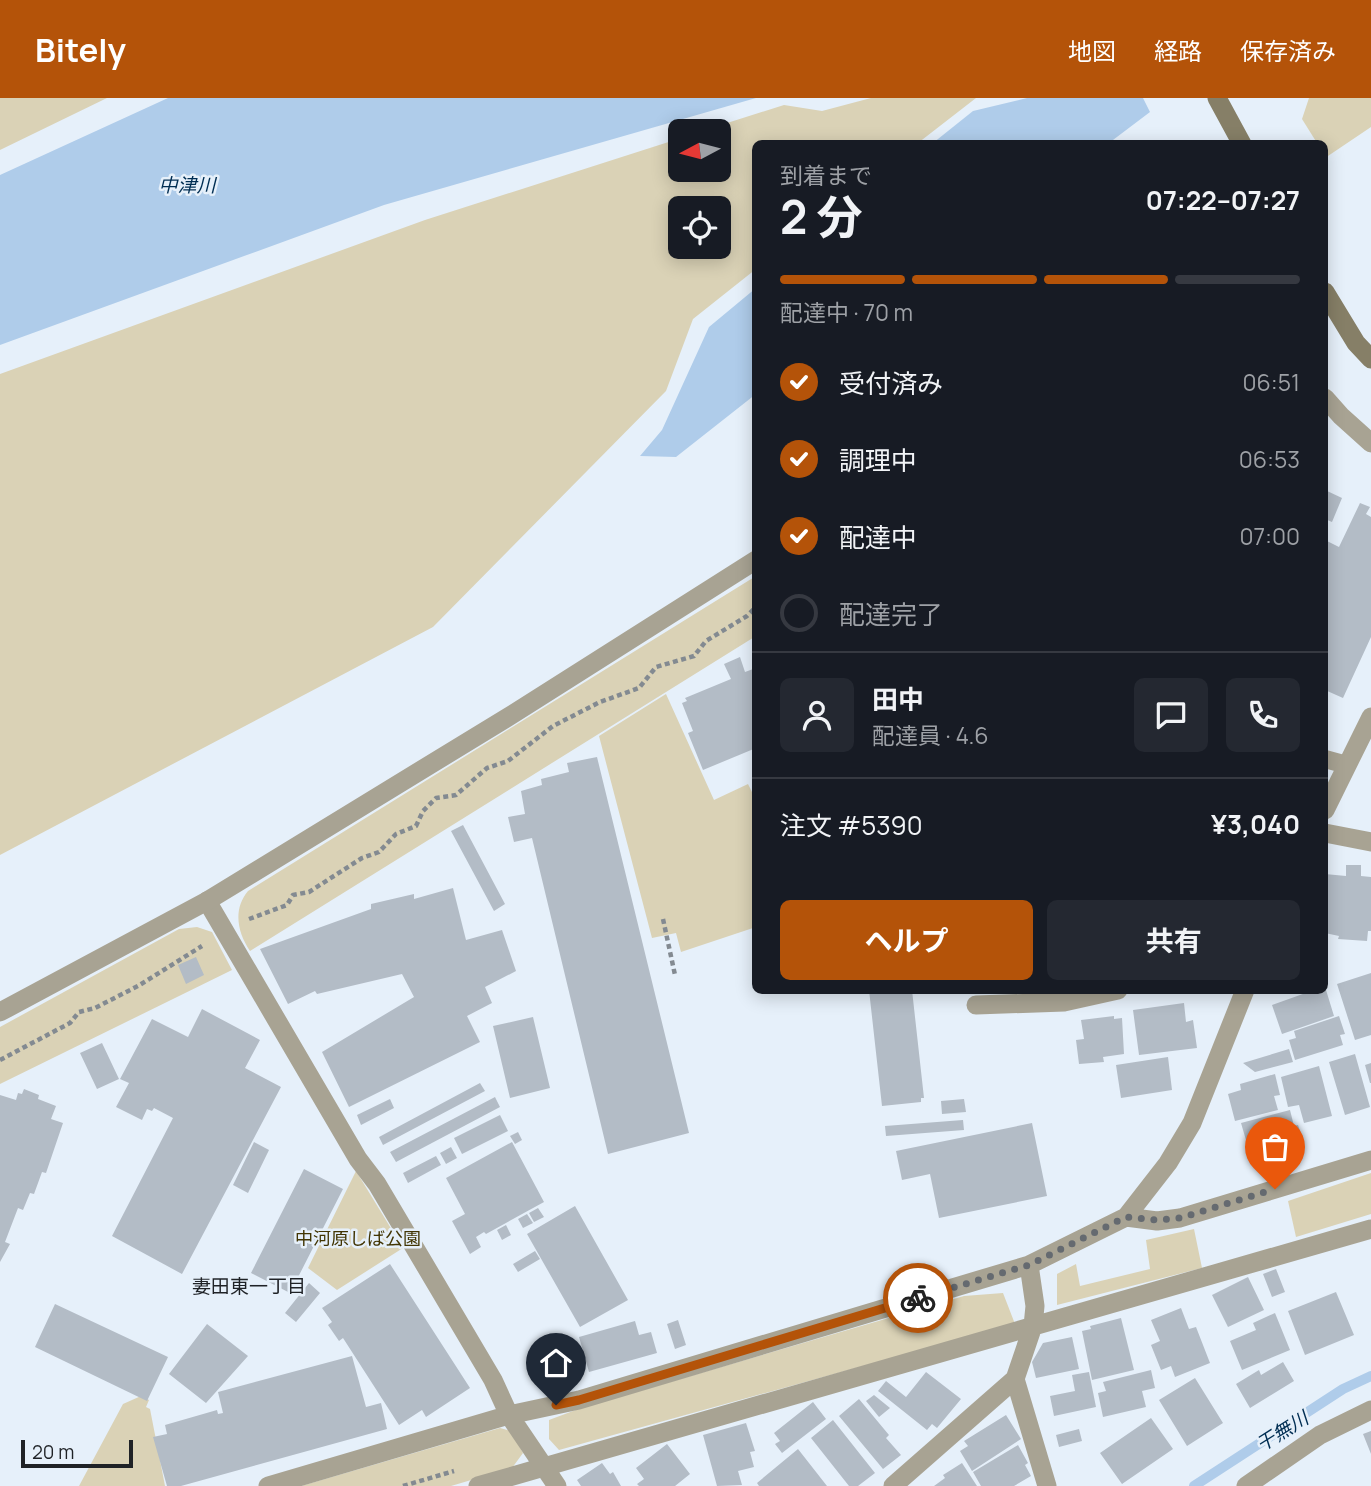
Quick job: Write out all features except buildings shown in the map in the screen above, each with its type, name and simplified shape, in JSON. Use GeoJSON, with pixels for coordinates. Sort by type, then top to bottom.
{"type":"FeatureCollection","features":[{"type":"Feature","properties":{"kind":"main road"},"geometry":{"type":"LineString","coordinates":[[1217,98],[1240,140]]}},
{"type":"Feature","properties":{"kind":"main road"},"geometry":{"type":"LineString","coordinates":[[1328,297],[1356,342],[1371,359]]}},
{"type":"Feature","properties":{"kind":"street"},"geometry":{"type":"LineString","coordinates":[[1328,401],[1371,443]]}},
{"type":"Feature","properties":{"kind":"street"},"geometry":{"type":"LineString","coordinates":[[0,1012],[207,901],[513,714],[752,563]]}},
{"type":"Feature","properties":{"kind":"street"},"geometry":{"type":"LineString","coordinates":[[1328,804],[1371,717]]}},
{"type":"Feature","properties":{"kind":"street"},"geometry":{"type":"LineString","coordinates":[[1328,834],[1371,842]]}},
{"type":"Feature","properties":{"kind":"street"},"geometry":{"type":"LineString","coordinates":[[207,901],[358,1159],[377,1184],[466,1334],[493,1380],[509,1415],[557,1486]]}},
{"type":"Feature","properties":{"kind":"street"},"geometry":{"type":"LineString","coordinates":[[976,1005],[1003,998],[1064,1002],[1100,994]]}},
{"type":"Feature","properties":{"kind":"street"},"geometry":{"type":"LineString","coordinates":[[268,1486],[509,1415],[579,1400],[1029,1265],[1126,1217],[1168,1163],[1192,1123],[1243,994]]}},
{"type":"Feature","properties":{"kind":"street"},"geometry":{"type":"LineString","coordinates":[[1126,1217],[1157,1220],[1180,1218],[1371,1160]]}},
{"type":"Feature","properties":{"kind":"street"},"geometry":{"type":"LineString","coordinates":[[478,1486],[1371,1228]]}},
{"type":"Feature","properties":{"kind":"street"},"geometry":{"type":"LineString","coordinates":[[893,1486],[1015,1379],[1033,1326],[1035,1306],[1029,1265]]}},
{"type":"Feature","properties":{"kind":"street"},"geometry":{"type":"LineString","coordinates":[[1015,1379],[1047,1486]]}},
{"type":"Feature","properties":{"kind":"street"},"geometry":{"type":"LineString","coordinates":[[1247,1486],[1320,1436],[1371,1410]]}},
{"type":"Feature","properties":{"kind":"lane"},"geometry":{"type":"LineString","coordinates":[[1328,760],[1347,765]]}},
{"type":"Feature","properties":{"kind":"path"},"geometry":{"type":"LineString","coordinates":[[0,1060],[70,1023],[79,1012],[95,1008],[138,986],[246,920],[287,905],[293,895],[309,892],[362,858],[379,852],[396,834],[416,826],[423,811],[436,798],[456,795],[487,768],[508,761],[553,726],[600,702],[639,688],[656,667],[694,656],[706,641],[752,611]]}},
{"type":"Feature","properties":{"kind":"path"},"geometry":{"type":"LineString","coordinates":[[663,919],[675,975]]}},
{"type":"Feature","properties":{"kind":"green space"},"geometry":{"type":"Polygon","coordinates":[[[0,98],[107,98],[0,150],[0,98]]]}},
{"type":"Feature","properties":{"kind":"green space"},"geometry":{"type":"Polygon","coordinates":[[[871,98],[976,98],[922,140],[752,140],[752,272],[693,319],[666,391],[433,627],[0,855],[0,374],[425,220],[668,142],[668,182],[732,182],[732,121],[784,105],[822,111],[871,98]]]}},
{"type":"Feature","properties":{"kind":"green space"},"geometry":{"type":"Polygon","coordinates":[[[1309,98],[1371,98],[1371,127],[1328,156],[1328,140],[1315,140],[1302,119],[1309,98]]]}},
{"type":"Feature","properties":{"kind":"green space"},"geometry":{"type":"Polygon","coordinates":[[[752,578],[752,638],[250,951],[238,921],[240,905],[248,891],[752,578]]]}},
{"type":"Feature","properties":{"kind":"green space"},"geometry":{"type":"Polygon","coordinates":[[[666,694],[714,800],[748,784],[752,792],[752,928],[681,952],[676,933],[652,938],[599,736],[666,694]]]}},
{"type":"Feature","properties":{"kind":"green space"},"geometry":{"type":"Polygon","coordinates":[[[197,927],[212,932],[232,970],[0,1084],[0,1027],[179,929],[197,927]]]}},
{"type":"Feature","properties":{"kind":"green space","name":"中河原しば公園"},"geometry":{"type":"Polygon","coordinates":[[[356,1171],[403,1248],[337,1290],[308,1268],[356,1171]]]}},
{"type":"Feature","properties":{"kind":"green space"},"geometry":{"type":"Polygon","coordinates":[[[1371,1173],[1371,1214],[1296,1237],[1288,1201],[1371,1173]]]}},
{"type":"Feature","properties":{"kind":"green space"},"geometry":{"type":"Polygon","coordinates":[[[1194,1229],[1202,1268],[1057,1305],[1057,1274],[1076,1264],[1080,1286],[1150,1269],[1146,1240],[1194,1229]]]}},
{"type":"Feature","properties":{"kind":"green space"},"geometry":{"type":"Polygon","coordinates":[[[1003,1293],[1015,1324],[559,1450],[549,1439],[549,1420],[581,1408],[964,1296],[1003,1293]]]}},
{"type":"Feature","properties":{"kind":"green space"},"geometry":{"type":"Polygon","coordinates":[[[141,1396],[149,1400],[146,1407],[150,1409],[165,1486],[79,1486],[123,1404],[141,1396]]]}},
{"type":"Feature","properties":{"kind":"green space"},"geometry":{"type":"Polygon","coordinates":[[[500,1428],[511,1431],[523,1453],[512,1468],[451,1486],[301,1486],[500,1428]]]}},
{"type":"Feature","properties":{"kind":"water","name":"中津川"},"geometry":{"type":"Polygon","coordinates":[[[168,98],[756,98],[683,119],[668,119],[668,123],[384,205],[0,345],[0,175],[168,98]]]}},
{"type":"Feature","properties":{"kind":"water"},"geometry":{"type":"Polygon","coordinates":[[[1027,98],[1143,98],[1150,112],[1113,140],[937,140],[973,111],[1027,98]]]}},
{"type":"Feature","properties":{"kind":"water"},"geometry":{"type":"Polygon","coordinates":[[[752,291],[752,397],[676,457],[640,456],[662,430],[709,327],[752,291]]]}},
{"type":"Feature","properties":{"kind":"waterway","name":"干無川"},"geometry":{"type":"LineString","coordinates":[[1194,1486],[1343,1389],[1371,1376]]}},
{"type":"Feature","properties":{"kind":"way so far"},"geometry":{"type":"LineString","coordinates":[[918,1298],[1029,1265],[1126,1217],[1157,1220],[1180,1218],[1275,1189]]}},
{"type":"Feature","properties":{"kind":"district","name":"妻田東一丁目"},"geometry":{"type":"Point","coordinates":[249,1286]}},
{"type":"Feature","properties":{"kind":"route"},"geometry":{"type":"LineString","coordinates":[[556,1405],[918,1298]]}}]}
